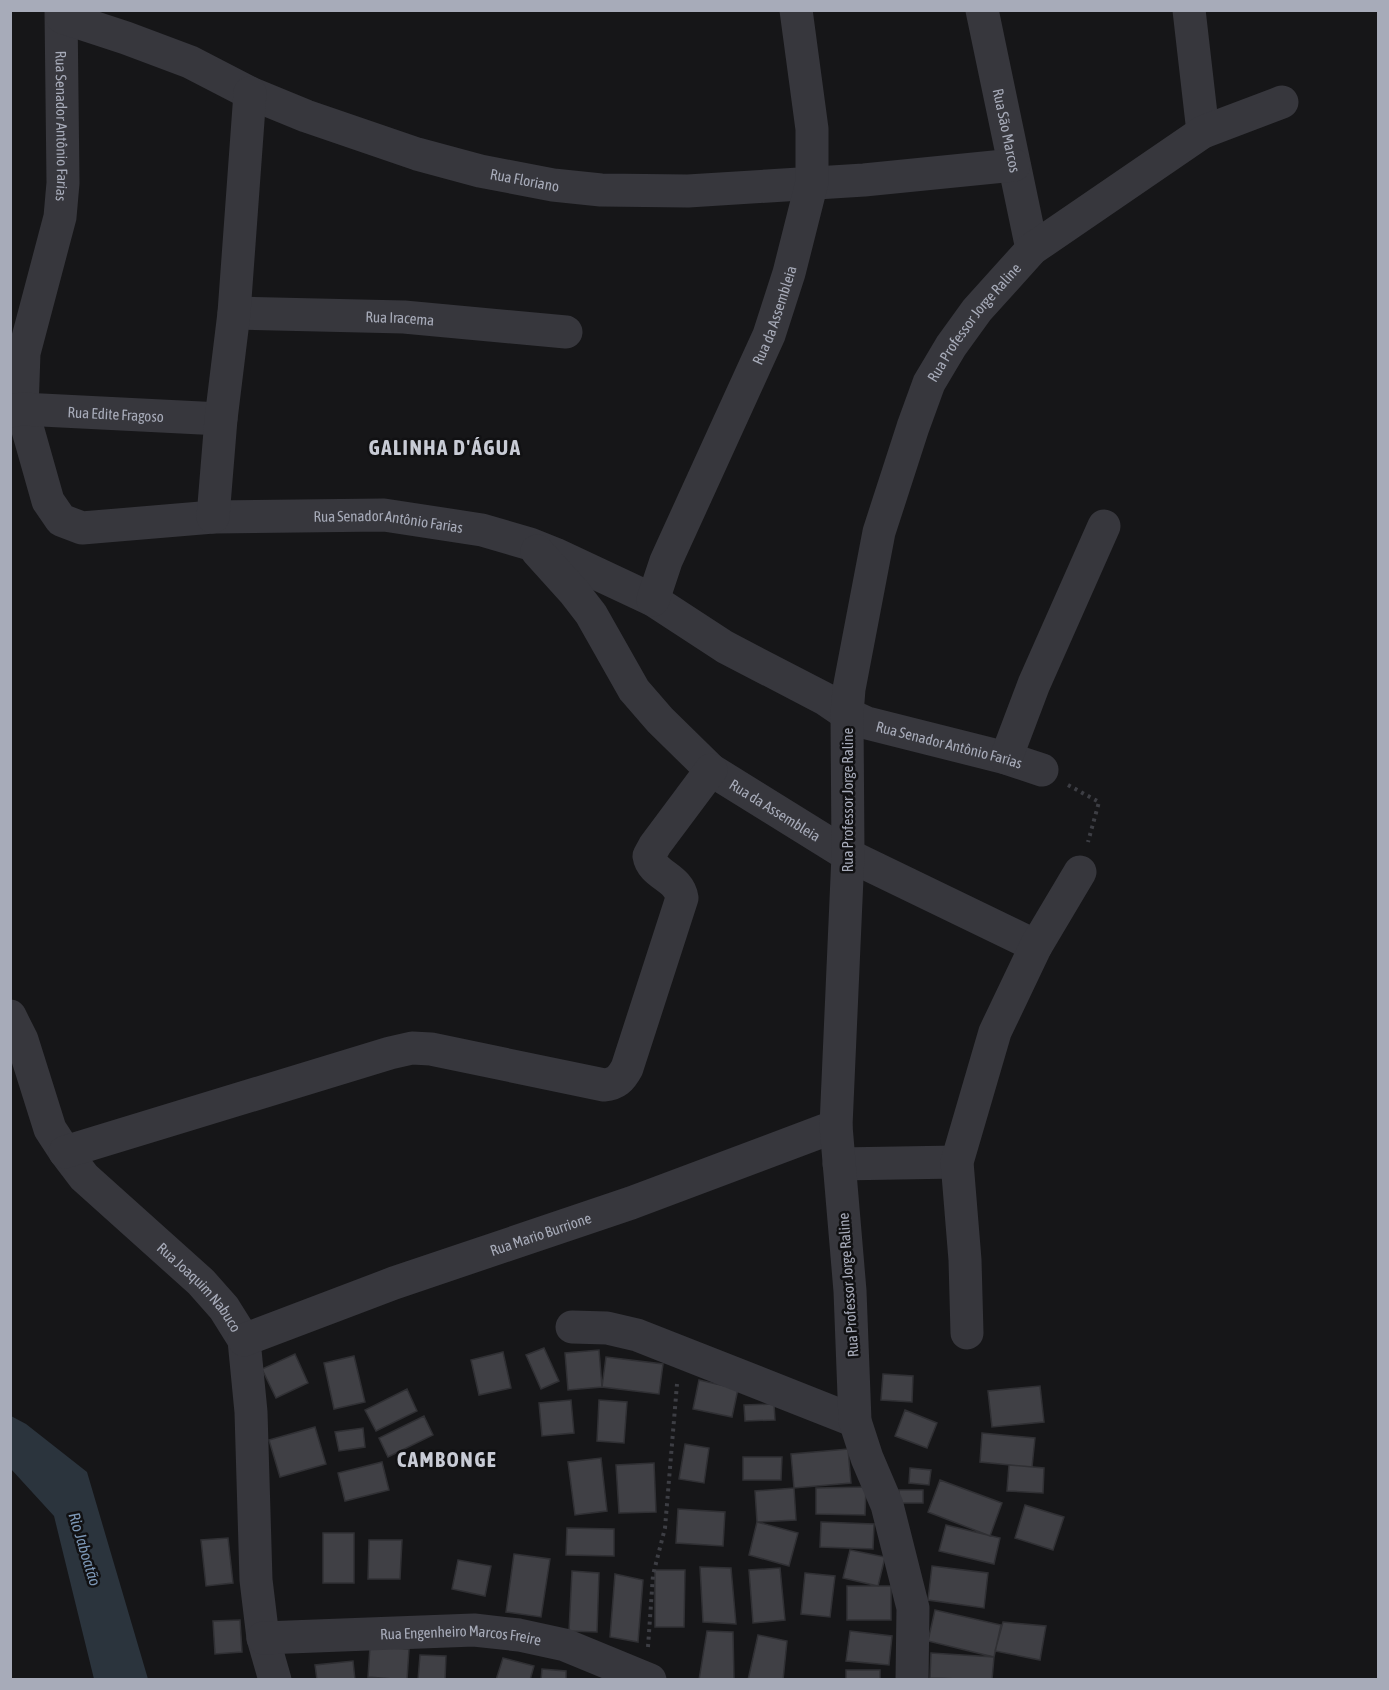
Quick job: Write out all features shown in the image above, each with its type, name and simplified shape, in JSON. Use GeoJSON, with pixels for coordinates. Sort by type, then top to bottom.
{"type":"FeatureCollection","features":[{"type":"Feature","properties":{"kind":"street","name":"Rua da Assembleia"},"geometry":{"type":"LineString","coordinates":[[653,600],[666,561],[769,335],[789,273],[812,182],[812,129],[796,10]]}},
{"type":"Feature","properties":{"kind":"street","name":"Rua São Marcos"},"geometry":{"type":"LineString","coordinates":[[982,10],[1032,249]]}},
{"type":"Feature","properties":{"kind":"street"},"geometry":{"type":"LineString","coordinates":[[1189,10],[1203,132]]}},
{"type":"Feature","properties":{"kind":"street","name":"Rua Floriano"},"geometry":{"type":"LineString","coordinates":[[62,14],[190,62],[250,93],[306,116],[417,153],[480,171],[553,185],[601,190],[688,191],[864,180],[1014,165]]}},
{"type":"Feature","properties":{"kind":"street","name":"Rua Senador Antônio Farias"},"geometry":{"type":"LineString","coordinates":[[62,14],[63,183],[60,217],[24,353],[16,410],[48,501],[61,520],[82,528],[213,517],[384,515],[482,530],[530,544],[586,567],[653,600],[725,647],[825,699],[847,714],[875,725],[1006,758],[1042,770]]}},
{"type":"Feature","properties":{"kind":"street"},"geometry":{"type":"LineString","coordinates":[[213,517],[221,419],[234,313],[250,93]]}},
{"type":"Feature","properties":{"kind":"street","name":"Rua Professor Jorge Raline"},"geometry":{"type":"LineString","coordinates":[[912,1680],[913,1608],[887,1505],[867,1458],[855,1421],[850,1291],[836,1126],[848,855],[847,714],[853,661],[879,532],[929,383],[951,346],[977,310],[1032,249],[1203,132],[1282,102]]}},
{"type":"Feature","properties":{"kind":"street","name":"Rua Iracema"},"geometry":{"type":"LineString","coordinates":[[234,313],[404,317],[566,332]]}},
{"type":"Feature","properties":{"kind":"street","name":"Rua Edite Fragoso"},"geometry":{"type":"LineString","coordinates":[[16,410],[221,419]]}},
{"type":"Feature","properties":{"kind":"street"},"geometry":{"type":"LineString","coordinates":[[1006,758],[1034,684],[1104,526]]}},
{"type":"Feature","properties":{"kind":"street","name":"Rua da Assembleia"},"geometry":{"type":"LineString","coordinates":[[530,544],[591,614],[634,690],[660,720],[711,770],[848,855],[1036,946]]}},
{"type":"Feature","properties":{"kind":"street"},"geometry":{"type":"LineString","coordinates":[[65,1152],[412,1048],[451,1052],[604,1085],[616,1083],[627,1068],[682,898],[678,885],[653,866],[650,856],[655,845],[711,770]]}},
{"type":"Feature","properties":{"kind":"street"},"geometry":{"type":"LineString","coordinates":[[967,1333],[965,1260],[957,1162],[995,1032],[1036,946],[1080,872]]}},
{"type":"Feature","properties":{"kind":"street","name":"Rua Joaquim Nabuco"},"geometry":{"type":"LineString","coordinates":[[10,1016],[22,1040],[50,1129],[65,1152],[84,1178],[201,1282],[224,1308],[243,1340],[251,1412],[256,1580],[263,1638],[275,1680]]}},
{"type":"Feature","properties":{"kind":"street","name":"Rua Mario Burrione"},"geometry":{"type":"LineString","coordinates":[[243,1340],[394,1283],[642,1199],[836,1126]]}},
{"type":"Feature","properties":{"kind":"street"},"geometry":{"type":"LineString","coordinates":[[839,1164],[957,1162]]}},
{"type":"Feature","properties":{"kind":"street"},"geometry":{"type":"LineString","coordinates":[[572,1327],[607,1328],[636,1335],[855,1421]]}},
{"type":"Feature","properties":{"kind":"street","name":"Rua Engenheiro Marcos Freire"},"geometry":{"type":"LineString","coordinates":[[263,1638],[486,1631],[519,1635],[565,1645],[648,1679]]}},
{"type":"Feature","properties":{"kind":"path","name":"Rua Senador Antônio Farias"},"geometry":{"type":"LineString","coordinates":[[1042,770],[1099,802],[1080,872]]}},
{"type":"Feature","properties":{"kind":"path"},"geometry":{"type":"LineString","coordinates":[[648,1679],[653,1575],[665,1528],[680,1351]]}},
{"type":"Feature","properties":{"kind":"water","name":"Rio Jaboatão"},"geometry":{"type":"Polygon","coordinates":[[[11,1416],[26,1424],[87,1472],[148,1679],[94,1679],[54,1516],[11,1469],[11,1416]]]}},
{"type":"Feature","properties":{"kind":"building"},"geometry":{"type":"Polygon","coordinates":[[[544,1348],[559,1381],[541,1389],[526,1355],[544,1348]]]}},
{"type":"Feature","properties":{"kind":"building"},"geometry":{"type":"Polygon","coordinates":[[[599,1350],[602,1387],[568,1390],[565,1353],[599,1350]]]}},
{"type":"Feature","properties":{"kind":"building"},"geometry":{"type":"Polygon","coordinates":[[[503,1352],[511,1388],[479,1395],[471,1360],[503,1352]]]}},
{"type":"Feature","properties":{"kind":"building"},"geometry":{"type":"Polygon","coordinates":[[[295,1354],[308,1383],[276,1398],[262,1369],[295,1354]]]}},
{"type":"Feature","properties":{"kind":"building"},"geometry":{"type":"Polygon","coordinates":[[[354,1356],[365,1402],[334,1409],[324,1363],[354,1356]]]}},
{"type":"Feature","properties":{"kind":"building"},"geometry":{"type":"Polygon","coordinates":[[[606,1357],[663,1364],[659,1394],[602,1387],[606,1357]]]}},
{"type":"Feature","properties":{"kind":"building"},"geometry":{"type":"Polygon","coordinates":[[[883,1374],[913,1376],[912,1402],[881,1400],[883,1374]]]}},
{"type":"Feature","properties":{"kind":"building"},"geometry":{"type":"Polygon","coordinates":[[[699,1380],[738,1389],[732,1417],[693,1409],[699,1380]]]}},
{"type":"Feature","properties":{"kind":"building"},"geometry":{"type":"Polygon","coordinates":[[[1040,1386],[1044,1422],[992,1427],[988,1391],[1040,1386]]]}},
{"type":"Feature","properties":{"kind":"building"},"geometry":{"type":"Polygon","coordinates":[[[407,1389],[417,1411],[376,1431],[365,1410],[407,1389]]]}},
{"type":"Feature","properties":{"kind":"building"},"geometry":{"type":"Polygon","coordinates":[[[571,1400],[574,1433],[542,1436],[539,1403],[571,1400]]]}},
{"type":"Feature","properties":{"kind":"building"},"geometry":{"type":"Polygon","coordinates":[[[599,1400],[627,1402],[624,1443],[597,1441],[599,1400]]]}},
{"type":"Feature","properties":{"kind":"building"},"geometry":{"type":"Polygon","coordinates":[[[774,1404],[775,1420],[745,1421],[744,1405],[774,1404]]]}},
{"type":"Feature","properties":{"kind":"building"},"geometry":{"type":"Polygon","coordinates":[[[905,1410],[937,1423],[927,1448],[895,1436],[905,1410]]]}},
{"type":"Feature","properties":{"kind":"building"},"geometry":{"type":"Polygon","coordinates":[[[424,1416],[433,1435],[388,1457],[379,1438],[424,1416]]]}},
{"type":"Feature","properties":{"kind":"building"},"geometry":{"type":"Polygon","coordinates":[[[315,1427],[326,1464],[280,1477],[269,1440],[315,1427]]]}},
{"type":"Feature","properties":{"kind":"building"},"geometry":{"type":"Polygon","coordinates":[[[363,1428],[365,1447],[339,1451],[335,1432],[363,1428]]]}},
{"type":"Feature","properties":{"kind":"building"},"geometry":{"type":"Polygon","coordinates":[[[982,1433],[1035,1438],[1032,1467],[980,1462],[982,1433]]]}},
{"type":"Feature","properties":{"kind":"building"},"geometry":{"type":"Polygon","coordinates":[[[685,1444],[709,1448],[704,1483],[679,1479],[685,1444]]]}},
{"type":"Feature","properties":{"kind":"building"},"geometry":{"type":"Polygon","coordinates":[[[848,1449],[851,1483],[794,1488],[791,1454],[848,1449]]]}},
{"type":"Feature","properties":{"kind":"building"},"geometry":{"type":"Polygon","coordinates":[[[743,1457],[782,1457],[781,1480],[743,1480],[743,1457]]]}},
{"type":"Feature","properties":{"kind":"building"},"geometry":{"type":"Polygon","coordinates":[[[601,1458],[607,1511],[575,1515],[568,1462],[601,1458]]]}},
{"type":"Feature","properties":{"kind":"building"},"geometry":{"type":"Polygon","coordinates":[[[382,1462],[389,1490],[345,1501],[338,1473],[382,1462]]]}},
{"type":"Feature","properties":{"kind":"building"},"geometry":{"type":"Polygon","coordinates":[[[654,1463],[656,1512],[619,1513],[616,1465],[654,1463]]]}},
{"type":"Feature","properties":{"kind":"building"},"geometry":{"type":"Polygon","coordinates":[[[1009,1465],[1044,1468],[1043,1493],[1007,1491],[1009,1465]]]}},
{"type":"Feature","properties":{"kind":"building"},"geometry":{"type":"Polygon","coordinates":[[[910,1468],[931,1470],[929,1485],[909,1483],[910,1468]]]}},
{"type":"Feature","properties":{"kind":"building"},"geometry":{"type":"Polygon","coordinates":[[[940,1480],[1002,1503],[990,1536],[928,1512],[940,1480]]]}},
{"type":"Feature","properties":{"kind":"building"},"geometry":{"type":"Polygon","coordinates":[[[866,1487],[865,1515],[816,1514],[816,1488],[866,1487]]]}},
{"type":"Feature","properties":{"kind":"building"},"geometry":{"type":"Polygon","coordinates":[[[794,1488],[796,1520],[757,1522],[755,1491],[794,1488]]]}},
{"type":"Feature","properties":{"kind":"building"},"geometry":{"type":"Polygon","coordinates":[[[899,1490],[923,1490],[923,1503],[899,1503],[899,1490]]]}},
{"type":"Feature","properties":{"kind":"building"},"geometry":{"type":"Polygon","coordinates":[[[1025,1505],[1064,1517],[1053,1550],[1015,1538],[1025,1505]]]}},
{"type":"Feature","properties":{"kind":"building"},"geometry":{"type":"Polygon","coordinates":[[[678,1509],[725,1512],[723,1546],[676,1543],[678,1509]]]}},
{"type":"Feature","properties":{"kind":"building"},"geometry":{"type":"Polygon","coordinates":[[[757,1522],[798,1533],[789,1566],[749,1555],[757,1522]]]}},
{"type":"Feature","properties":{"kind":"building"},"geometry":{"type":"Polygon","coordinates":[[[821,1522],[874,1524],[873,1549],[820,1547],[821,1522]]]}},
{"type":"Feature","properties":{"kind":"building"},"geometry":{"type":"Polygon","coordinates":[[[946,1525],[1000,1538],[994,1564],[939,1551],[946,1525]]]}},
{"type":"Feature","properties":{"kind":"building"},"geometry":{"type":"Polygon","coordinates":[[[567,1528],[614,1529],[614,1556],[566,1555],[567,1528]]]}},
{"type":"Feature","properties":{"kind":"building"},"geometry":{"type":"Polygon","coordinates":[[[323,1533],[354,1533],[354,1583],[323,1583],[323,1533]]]}},
{"type":"Feature","properties":{"kind":"building"},"geometry":{"type":"Polygon","coordinates":[[[228,1538],[233,1583],[206,1586],[201,1540],[228,1538]]]}},
{"type":"Feature","properties":{"kind":"building"},"geometry":{"type":"Polygon","coordinates":[[[369,1540],[402,1540],[400,1579],[368,1579],[369,1540]]]}},
{"type":"Feature","properties":{"kind":"building"},"geometry":{"type":"Polygon","coordinates":[[[850,1550],[885,1557],[878,1586],[843,1578],[850,1550]]]}},
{"type":"Feature","properties":{"kind":"building"},"geometry":{"type":"Polygon","coordinates":[[[514,1554],[550,1559],[541,1617],[506,1612],[514,1554]]]}},
{"type":"Feature","properties":{"kind":"building"},"geometry":{"type":"Polygon","coordinates":[[[458,1560],[491,1566],[485,1596],[452,1589],[458,1560]]]}},
{"type":"Feature","properties":{"kind":"building"},"geometry":{"type":"Polygon","coordinates":[[[932,1566],[988,1573],[984,1608],[928,1600],[932,1566]]]}},
{"type":"Feature","properties":{"kind":"building"},"geometry":{"type":"Polygon","coordinates":[[[700,1567],[731,1568],[736,1624],[703,1622],[700,1567]]]}},
{"type":"Feature","properties":{"kind":"building"},"geometry":{"type":"Polygon","coordinates":[[[780,1568],[785,1620],[753,1623],[749,1570],[780,1568]]]}},
{"type":"Feature","properties":{"kind":"building"},"geometry":{"type":"Polygon","coordinates":[[[655,1570],[685,1570],[684,1627],[655,1627],[655,1570]]]}},
{"type":"Feature","properties":{"kind":"building"},"geometry":{"type":"Polygon","coordinates":[[[572,1571],[599,1573],[597,1632],[569,1631],[572,1571]]]}},
{"type":"Feature","properties":{"kind":"building"},"geometry":{"type":"Polygon","coordinates":[[[805,1573],[835,1576],[830,1617],[801,1614],[805,1573]]]}},
{"type":"Feature","properties":{"kind":"building"},"geometry":{"type":"Polygon","coordinates":[[[615,1574],[643,1580],[638,1642],[610,1637],[615,1574]]]}},
{"type":"Feature","properties":{"kind":"building"},"geometry":{"type":"Polygon","coordinates":[[[847,1586],[891,1586],[891,1620],[847,1620],[847,1586]]]}},
{"type":"Feature","properties":{"kind":"building"},"geometry":{"type":"Polygon","coordinates":[[[935,1610],[1001,1625],[994,1657],[928,1641],[935,1610]]]}},
{"type":"Feature","properties":{"kind":"building"},"geometry":{"type":"Polygon","coordinates":[[[240,1620],[242,1652],[215,1654],[213,1621],[240,1620]]]}},
{"type":"Feature","properties":{"kind":"building"},"geometry":{"type":"Polygon","coordinates":[[[1003,1622],[1046,1626],[1040,1660],[995,1651],[1003,1622]]]}},
{"type":"Feature","properties":{"kind":"building"},"geometry":{"type":"Polygon","coordinates":[[[707,1631],[733,1632],[734,1680],[699,1680],[707,1631]]]}},
{"type":"Feature","properties":{"kind":"building"},"geometry":{"type":"Polygon","coordinates":[[[850,1631],[892,1636],[889,1665],[846,1661],[850,1631]]]}},
{"type":"Feature","properties":{"kind":"building"},"geometry":{"type":"Polygon","coordinates":[[[758,1635],[787,1641],[783,1680],[748,1680],[758,1635]]]}},
{"type":"Feature","properties":{"kind":"building"},"geometry":{"type":"Polygon","coordinates":[[[370,1647],[409,1649],[407,1680],[368,1677],[370,1647]]]}},
{"type":"Feature","properties":{"kind":"building"},"geometry":{"type":"Polygon","coordinates":[[[931,1653],[994,1657],[992,1680],[930,1678],[931,1653]]]}},
{"type":"Feature","properties":{"kind":"building"},"geometry":{"type":"Polygon","coordinates":[[[420,1655],[446,1656],[445,1680],[418,1680],[420,1655]]]}},
{"type":"Feature","properties":{"kind":"building"},"geometry":{"type":"Polygon","coordinates":[[[503,1658],[534,1666],[530,1680],[496,1680],[503,1658]]]}},
{"type":"Feature","properties":{"kind":"building"},"geometry":{"type":"Polygon","coordinates":[[[353,1661],[355,1680],[317,1680],[315,1665],[353,1661]]]}},
{"type":"Feature","properties":{"kind":"building"},"geometry":{"type":"Polygon","coordinates":[[[542,1669],[566,1671],[566,1680],[541,1680],[542,1669]]]}},
{"type":"Feature","properties":{"kind":"building"},"geometry":{"type":"Polygon","coordinates":[[[846,1670],[880,1670],[880,1680],[846,1680],[846,1670]]]}},
{"type":"Feature","properties":{"kind":"district","name":"GALINHA D'ÁGUA"},"geometry":{"type":"Point","coordinates":[445,447]}},
{"type":"Feature","properties":{"kind":"district","name":"CAMBONGE"},"geometry":{"type":"Point","coordinates":[447,1459]}}]}
